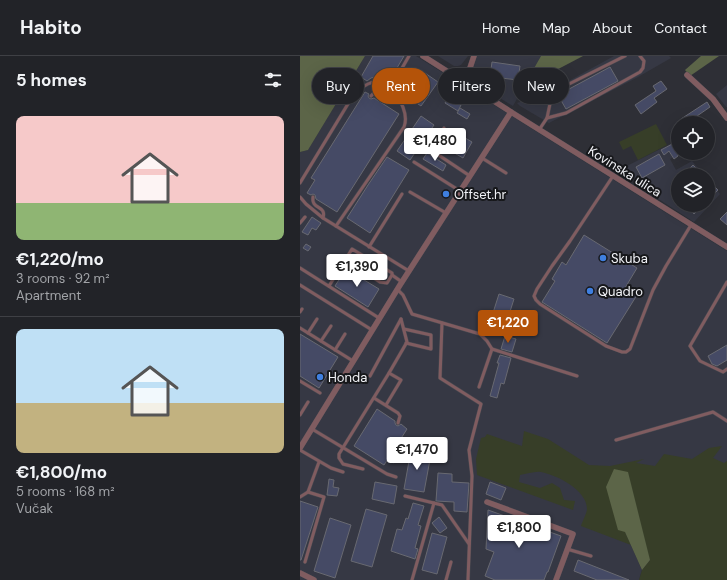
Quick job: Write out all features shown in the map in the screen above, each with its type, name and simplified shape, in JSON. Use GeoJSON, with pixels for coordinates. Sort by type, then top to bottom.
{"type":"FeatureCollection","features":[{"type":"Feature","properties":{"kind":"street","name":"Kovinska ulica"},"geometry":{"type":"LineString","coordinates":[[423,56],[442,68]]}},
{"type":"Feature","properties":{"kind":"street"},"geometry":{"type":"LineString","coordinates":[[470,68],[474,56]]}},
{"type":"Feature","properties":{"kind":"street"},"geometry":{"type":"LineString","coordinates":[[687,75],[712,99],[727,118]]}},
{"type":"Feature","properties":{"kind":"street","name":"Kovinska ulica"},"geometry":{"type":"LineString","coordinates":[[498,104],[727,247]]}},
{"type":"Feature","properties":{"kind":"street"},"geometry":{"type":"LineString","coordinates":[[300,449],[397,289],[511,112]]}},
{"type":"Feature","properties":{"kind":"street"},"geometry":{"type":"LineString","coordinates":[[487,502],[573,534],[558,579]]}},
{"type":"Feature","properties":{"kind":"street"},"geometry":{"type":"LineString","coordinates":[[300,573],[314,580]]}},
{"type":"Feature","properties":{"kind":"lane"},"geometry":{"type":"LineString","coordinates":[[402,68],[409,56]]}},
{"type":"Feature","properties":{"kind":"lane"},"geometry":{"type":"LineString","coordinates":[[539,130],[547,118],[551,99],[556,93],[567,85],[625,56]]}},
{"type":"Feature","properties":{"kind":"lane"},"geometry":{"type":"LineString","coordinates":[[547,118],[566,113],[640,72],[643,68],[644,61],[640,56]]}},
{"type":"Feature","properties":{"kind":"lane"},"geometry":{"type":"LineString","coordinates":[[300,183],[354,94],[362,87],[372,83]]}},
{"type":"Feature","properties":{"kind":"lane"},"geometry":{"type":"LineString","coordinates":[[336,226],[404,127],[405,113],[400,104]]}},
{"type":"Feature","properties":{"kind":"lane"},"geometry":{"type":"LineString","coordinates":[[444,128],[431,150],[470,176]]}},
{"type":"Feature","properties":{"kind":"lane"},"geometry":{"type":"LineString","coordinates":[[482,158],[506,173]]}},
{"type":"Feature","properties":{"kind":"lane"},"geometry":{"type":"LineString","coordinates":[[414,162],[460,191]]}},
{"type":"Feature","properties":{"kind":"lane"},"geometry":{"type":"LineString","coordinates":[[613,176],[552,266],[534,296],[540,304],[606,346],[622,352],[626,352],[630,349],[653,290],[691,225]]}},
{"type":"Feature","properties":{"kind":"lane"},"geometry":{"type":"LineString","coordinates":[[410,192],[446,213]]}},
{"type":"Feature","properties":{"kind":"lane"},"geometry":{"type":"LineString","coordinates":[[369,247],[402,194]]}},
{"type":"Feature","properties":{"kind":"lane"},"geometry":{"type":"LineString","coordinates":[[300,197],[323,218],[409,271]]}},
{"type":"Feature","properties":{"kind":"lane"},"geometry":{"type":"LineString","coordinates":[[313,197],[312,201],[314,204],[323,211],[323,218]]}},
{"type":"Feature","properties":{"kind":"lane"},"geometry":{"type":"LineString","coordinates":[[300,223],[305,217]]}},
{"type":"Feature","properties":{"kind":"lane"},"geometry":{"type":"LineString","coordinates":[[329,286],[352,249],[392,273],[392,275],[402,282]]}},
{"type":"Feature","properties":{"kind":"lane"},"geometry":{"type":"LineString","coordinates":[[346,260],[380,282],[387,282],[392,275]]}},
{"type":"Feature","properties":{"kind":"lane"},"geometry":{"type":"LineString","coordinates":[[300,268],[379,318]]}},
{"type":"Feature","properties":{"kind":"lane"},"geometry":{"type":"LineString","coordinates":[[727,282],[690,346],[700,361],[723,372],[727,369]]}},
{"type":"Feature","properties":{"kind":"lane"},"geometry":{"type":"LineString","coordinates":[[300,285],[372,330]]}},
{"type":"Feature","properties":{"kind":"lane"},"geometry":{"type":"LineString","coordinates":[[397,289],[403,295],[412,314],[480,334],[492,348],[577,376]]}},
{"type":"Feature","properties":{"kind":"lane"},"geometry":{"type":"LineString","coordinates":[[308,333],[317,319]]}},
{"type":"Feature","properties":{"kind":"lane"},"geometry":{"type":"LineString","coordinates":[[363,469],[344,464],[339,458],[339,454],[407,342],[402,319],[370,376]]}},
{"type":"Feature","properties":{"kind":"lane"},"geometry":{"type":"LineString","coordinates":[[442,322],[440,378],[481,404],[469,450],[472,476],[468,580]]}},
{"type":"Feature","properties":{"kind":"lane"},"geometry":{"type":"LineString","coordinates":[[321,341],[331,326]]}},
{"type":"Feature","properties":{"kind":"lane"},"geometry":{"type":"LineString","coordinates":[[300,328],[353,361]]}},
{"type":"Feature","properties":{"kind":"lane"},"geometry":{"type":"LineString","coordinates":[[404,329],[432,335],[431,349],[406,343]]}},
{"type":"Feature","properties":{"kind":"lane"},"geometry":{"type":"LineString","coordinates":[[335,350],[345,334]]}},
{"type":"Feature","properties":{"kind":"lane"},"geometry":{"type":"LineString","coordinates":[[479,387],[492,348]]}},
{"type":"Feature","properties":{"kind":"lane"},"geometry":{"type":"LineString","coordinates":[[386,405],[401,380],[389,373]]}},
{"type":"Feature","properties":{"kind":"lane"},"geometry":{"type":"LineString","coordinates":[[300,381],[320,393]]}},
{"type":"Feature","properties":{"kind":"lane"},"geometry":{"type":"LineString","coordinates":[[374,398],[398,413],[400,416],[398,423]]}},
{"type":"Feature","properties":{"kind":"lane"},"geometry":{"type":"LineString","coordinates":[[300,415],[308,402]]}},
{"type":"Feature","properties":{"kind":"lane"},"geometry":{"type":"LineString","coordinates":[[616,440],[713,412],[727,421]]}},
{"type":"Feature","properties":{"kind":"lane"},"geometry":{"type":"LineString","coordinates":[[312,429],[387,474],[396,477]]}},
{"type":"Feature","properties":{"kind":"lane"},"geometry":{"type":"LineString","coordinates":[[300,449],[330,468],[343,472]]}},
{"type":"Feature","properties":{"kind":"lane"},"geometry":{"type":"LineString","coordinates":[[300,497],[308,492],[319,462]]}},
{"type":"Feature","properties":{"kind":"lane"},"geometry":{"type":"LineString","coordinates":[[305,562],[324,497],[308,492]]}},
{"type":"Feature","properties":{"kind":"lane"},"geometry":{"type":"LineString","coordinates":[[404,496],[442,505],[469,544]]}},
{"type":"Feature","properties":{"kind":"lane"},"geometry":{"type":"LineString","coordinates":[[412,580],[434,503]]}},
{"type":"Feature","properties":{"kind":"lane"},"geometry":{"type":"LineString","coordinates":[[567,549],[591,556]]}},
{"type":"Feature","properties":{"kind":"lane"},"geometry":{"type":"LineString","coordinates":[[446,580],[451,562]]}},
{"type":"Feature","properties":{"kind":"shaded area"},"geometry":{"type":"Polygon","coordinates":[[[365,56],[416,56],[438,70],[438,104],[493,104],[727,251],[727,488],[625,532],[642,570],[639,580],[300,580],[300,152],[308,150],[336,104],[364,104],[364,68],[358,68],[365,56]]]}},
{"type":"Feature","properties":{"kind":"shaded area"},"geometry":{"type":"Polygon","coordinates":[[[438,56],[468,56],[461,65],[454,66],[438,56]]]}},
{"type":"Feature","properties":{"kind":"shaded area"},"geometry":{"type":"Polygon","coordinates":[[[477,56],[541,56],[534,68],[513,68],[513,106],[505,101],[505,68],[473,68],[477,56]]]}},
{"type":"Feature","properties":{"kind":"shaded area"},"geometry":{"type":"Polygon","coordinates":[[[614,56],[669,56],[671,58],[638,77],[549,123],[518,104],[569,104],[569,81],[614,56]]]}},
{"type":"Feature","properties":{"kind":"shaded area"},"geometry":{"type":"Polygon","coordinates":[[[727,85],[727,107],[726,107],[716,94],[727,85]]]}},
{"type":"Feature","properties":{"kind":"shaded area"},"geometry":{"type":"Polygon","coordinates":[[[671,144],[670,159],[675,168],[671,168],[671,207],[643,189],[645,185],[621,169],[671,144]]]}},
{"type":"Feature","properties":{"kind":"shaded area"},"geometry":{"type":"Polygon","coordinates":[[[692,161],[698,168],[680,168],[692,161]]]}},
{"type":"Feature","properties":{"kind":"shaded area"},"geometry":{"type":"Polygon","coordinates":[[[715,188],[720,194],[715,199],[715,188]]]}},
{"type":"Feature","properties":{"kind":"shaded area"},"geometry":{"type":"Polygon","coordinates":[[[679,212],[703,212],[694,222],[679,212]]]}},
{"type":"Feature","properties":{"kind":"green space"},"geometry":{"type":"Polygon","coordinates":[[[300,56],[365,56],[358,68],[312,68],[312,104],[336,104],[308,150],[300,152],[300,56]]]}},
{"type":"Feature","properties":{"kind":"green space"},"geometry":{"type":"Polygon","coordinates":[[[541,56],[583,56],[560,68],[534,68],[541,56]]]}},
{"type":"Feature","properties":{"kind":"green space"},"geometry":{"type":"Polygon","coordinates":[[[701,56],[719,56],[690,76],[685,70],[701,56]]]}},
{"type":"Feature","properties":{"kind":"green space"},"geometry":{"type":"Polygon","coordinates":[[[656,124],[667,145],[638,160],[631,146],[623,150],[619,142],[656,124]]]}},
{"type":"Feature","properties":{"kind":"green space"},"geometry":{"type":"Polygon","coordinates":[[[524,431],[548,439],[589,465],[610,466],[644,459],[636,463],[655,466],[664,454],[692,459],[709,448],[722,446],[713,458],[724,463],[727,461],[727,580],[639,580],[642,570],[650,560],[625,532],[631,545],[581,526],[587,511],[586,502],[577,490],[570,484],[555,476],[539,472],[520,475],[519,482],[540,488],[552,483],[560,488],[564,500],[575,501],[573,510],[477,475],[476,459],[481,438],[485,437],[487,434],[522,446],[524,431]]]}},
{"type":"Feature","properties":{"kind":"green space"},"geometry":{"type":"Polygon","coordinates":[[[614,469],[628,472],[650,560],[642,570],[625,532],[618,530],[606,487],[614,469]]]}},
{"type":"Feature","properties":{"kind":"building"},"geometry":{"type":"Polygon","coordinates":[[[373,56],[404,56],[397,68],[372,68],[372,78],[367,81],[364,79],[364,72],[373,56]]]}},
{"type":"Feature","properties":{"kind":"building"},"geometry":{"type":"Polygon","coordinates":[[[492,62],[520,66],[520,68],[513,68],[513,79],[505,78],[505,68],[491,68],[492,62]]]}},
{"type":"Feature","properties":{"kind":"building"},"geometry":{"type":"Polygon","coordinates":[[[610,67],[618,81],[566,109],[563,104],[569,104],[569,89],[610,67]]]}},
{"type":"Feature","properties":{"kind":"building"},"geometry":{"type":"Polygon","coordinates":[[[430,76],[438,82],[430,93],[430,76]]]}},
{"type":"Feature","properties":{"kind":"building"},"geometry":{"type":"Polygon","coordinates":[[[661,81],[667,89],[654,98],[657,102],[641,114],[635,105],[656,91],[653,86],[661,81]]]}},
{"type":"Feature","properties":{"kind":"building"},"geometry":{"type":"Polygon","coordinates":[[[365,92],[369,94],[368,96],[372,99],[372,104],[383,104],[399,114],[337,212],[316,199],[315,195],[307,193],[315,180],[311,178],[357,104],[364,104],[365,92]]]}},
{"type":"Feature","properties":{"kind":"building"},"geometry":{"type":"Polygon","coordinates":[[[707,102],[710,107],[697,116],[686,116],[707,102]]]}},
{"type":"Feature","properties":{"kind":"building"},"geometry":{"type":"Polygon","coordinates":[[[447,104],[461,105],[458,111],[447,104]]]}},
{"type":"Feature","properties":{"kind":"building"},"geometry":{"type":"Polygon","coordinates":[[[460,108],[470,114],[467,119],[457,113],[460,108]]]}},
{"type":"Feature","properties":{"kind":"building"},"geometry":{"type":"Polygon","coordinates":[[[421,116],[434,125],[410,160],[397,151],[421,116]]]}},
{"type":"Feature","properties":{"kind":"building"},"geometry":{"type":"Polygon","coordinates":[[[460,135],[472,142],[463,158],[451,151],[460,135]]]}},
{"type":"Feature","properties":{"kind":"building"},"geometry":{"type":"Polygon","coordinates":[[[671,145],[671,154],[669,151],[664,155],[661,150],[671,145]]]}},
{"type":"Feature","properties":{"kind":"building"},"geometry":{"type":"Polygon","coordinates":[[[427,153],[446,165],[443,171],[423,159],[427,153]]]}},
{"type":"Feature","properties":{"kind":"building"},"geometry":{"type":"Polygon","coordinates":[[[659,154],[665,165],[642,178],[636,167],[659,154]]]}},
{"type":"Feature","properties":{"kind":"building"},"geometry":{"type":"Polygon","coordinates":[[[387,157],[409,170],[370,233],[347,218],[387,157]]]}},
{"type":"Feature","properties":{"kind":"building"},"geometry":{"type":"Polygon","coordinates":[[[727,212],[727,225],[720,219],[727,212]]]}},
{"type":"Feature","properties":{"kind":"building"},"geometry":{"type":"Polygon","coordinates":[[[312,217],[321,223],[316,230],[312,228],[308,235],[302,232],[312,217]]]}},
{"type":"Feature","properties":{"kind":"building","name":"Quadro"},"geometry":{"type":"Polygon","coordinates":[[[584,235],[637,268],[625,288],[637,295],[607,343],[542,302],[555,281],[552,279],[562,262],[566,265],[584,235]]]}},
{"type":"Feature","properties":{"kind":"building"},"geometry":{"type":"Polygon","coordinates":[[[306,244],[311,247],[308,251],[303,248],[306,244]]]}},
{"type":"Feature","properties":{"kind":"building"},"geometry":{"type":"Polygon","coordinates":[[[346,269],[379,289],[368,307],[335,286],[346,269]]]}},
{"type":"Feature","properties":{"kind":"building"},"geometry":{"type":"Polygon","coordinates":[[[499,294],[514,299],[507,321],[492,316],[499,294]]]}},
{"type":"Feature","properties":{"kind":"building"},"geometry":{"type":"Polygon","coordinates":[[[300,334],[338,357],[319,388],[300,376],[300,334]]]}},
{"type":"Feature","properties":{"kind":"building"},"geometry":{"type":"Polygon","coordinates":[[[505,336],[516,339],[512,352],[501,349],[505,336]]]}},
{"type":"Feature","properties":{"kind":"building"},"geometry":{"type":"Polygon","coordinates":[[[727,345],[727,360],[717,366],[712,364],[708,356],[727,345]]]}},
{"type":"Feature","properties":{"kind":"building"},"geometry":{"type":"Polygon","coordinates":[[[500,355],[511,358],[504,384],[501,383],[497,398],[490,396],[500,355]]]}},
{"type":"Feature","properties":{"kind":"building"},"geometry":{"type":"Polygon","coordinates":[[[377,409],[395,421],[396,425],[398,426],[401,424],[407,429],[400,440],[406,444],[394,463],[388,459],[384,465],[354,446],[377,409]]]}},
{"type":"Feature","properties":{"kind":"building"},"geometry":{"type":"Polygon","coordinates":[[[411,450],[431,454],[424,492],[404,489],[411,450]]]}},
{"type":"Feature","properties":{"kind":"building"},"geometry":{"type":"Polygon","coordinates":[[[438,473],[452,474],[452,482],[469,483],[467,512],[454,511],[454,502],[436,501],[438,473]]]}},
{"type":"Feature","properties":{"kind":"building"},"geometry":{"type":"Polygon","coordinates":[[[329,479],[334,480],[333,487],[339,488],[337,496],[327,495],[329,479]]]}},
{"type":"Feature","properties":{"kind":"building"},"geometry":{"type":"Polygon","coordinates":[[[375,482],[397,486],[394,504],[372,499],[375,482]]]}},
{"type":"Feature","properties":{"kind":"building"},"geometry":{"type":"Polygon","coordinates":[[[490,482],[506,488],[501,500],[486,494],[490,482]]]}},
{"type":"Feature","properties":{"kind":"building"},"geometry":{"type":"Polygon","coordinates":[[[300,501],[318,507],[301,560],[300,560],[300,501]]]}},
{"type":"Feature","properties":{"kind":"building"},"geometry":{"type":"Polygon","coordinates":[[[413,503],[424,506],[418,525],[421,526],[415,548],[418,549],[415,559],[391,551],[397,529],[402,530],[406,518],[408,519],[413,503]]]}},
{"type":"Feature","properties":{"kind":"building"},"geometry":{"type":"Polygon","coordinates":[[[366,509],[387,515],[372,567],[351,561],[366,509]]]}},
{"type":"Feature","properties":{"kind":"building"},"geometry":{"type":"Polygon","coordinates":[[[488,510],[561,536],[544,580],[495,580],[485,576],[494,552],[486,549],[488,510]]]}},
{"type":"Feature","properties":{"kind":"building"},"geometry":{"type":"Polygon","coordinates":[[[439,517],[447,528],[440,533],[432,523],[439,517]]]}},
{"type":"Feature","properties":{"kind":"building"},"geometry":{"type":"Polygon","coordinates":[[[330,518],[351,525],[335,578],[314,571],[330,518]]]}},
{"type":"Feature","properties":{"kind":"building"},"geometry":{"type":"Polygon","coordinates":[[[432,533],[447,537],[437,574],[422,570],[432,533]]]}},
{"type":"Feature","properties":{"kind":"building"},"geometry":{"type":"Polygon","coordinates":[[[578,560],[629,580],[597,580],[574,571],[578,560]]]}},
{"type":"Feature","properties":{"kind":"place","name":"Offset.hr"},"geometry":{"type":"Point","coordinates":[446,194]}},
{"type":"Feature","properties":{"kind":"place","name":"Skuba"},"geometry":{"type":"Point","coordinates":[603,258]}},
{"type":"Feature","properties":{"kind":"place","name":"Quadro"},"geometry":{"type":"Point","coordinates":[590,291]}},
{"type":"Feature","properties":{"kind":"place","name":"Honda"},"geometry":{"type":"Point","coordinates":[320,377]}}]}
